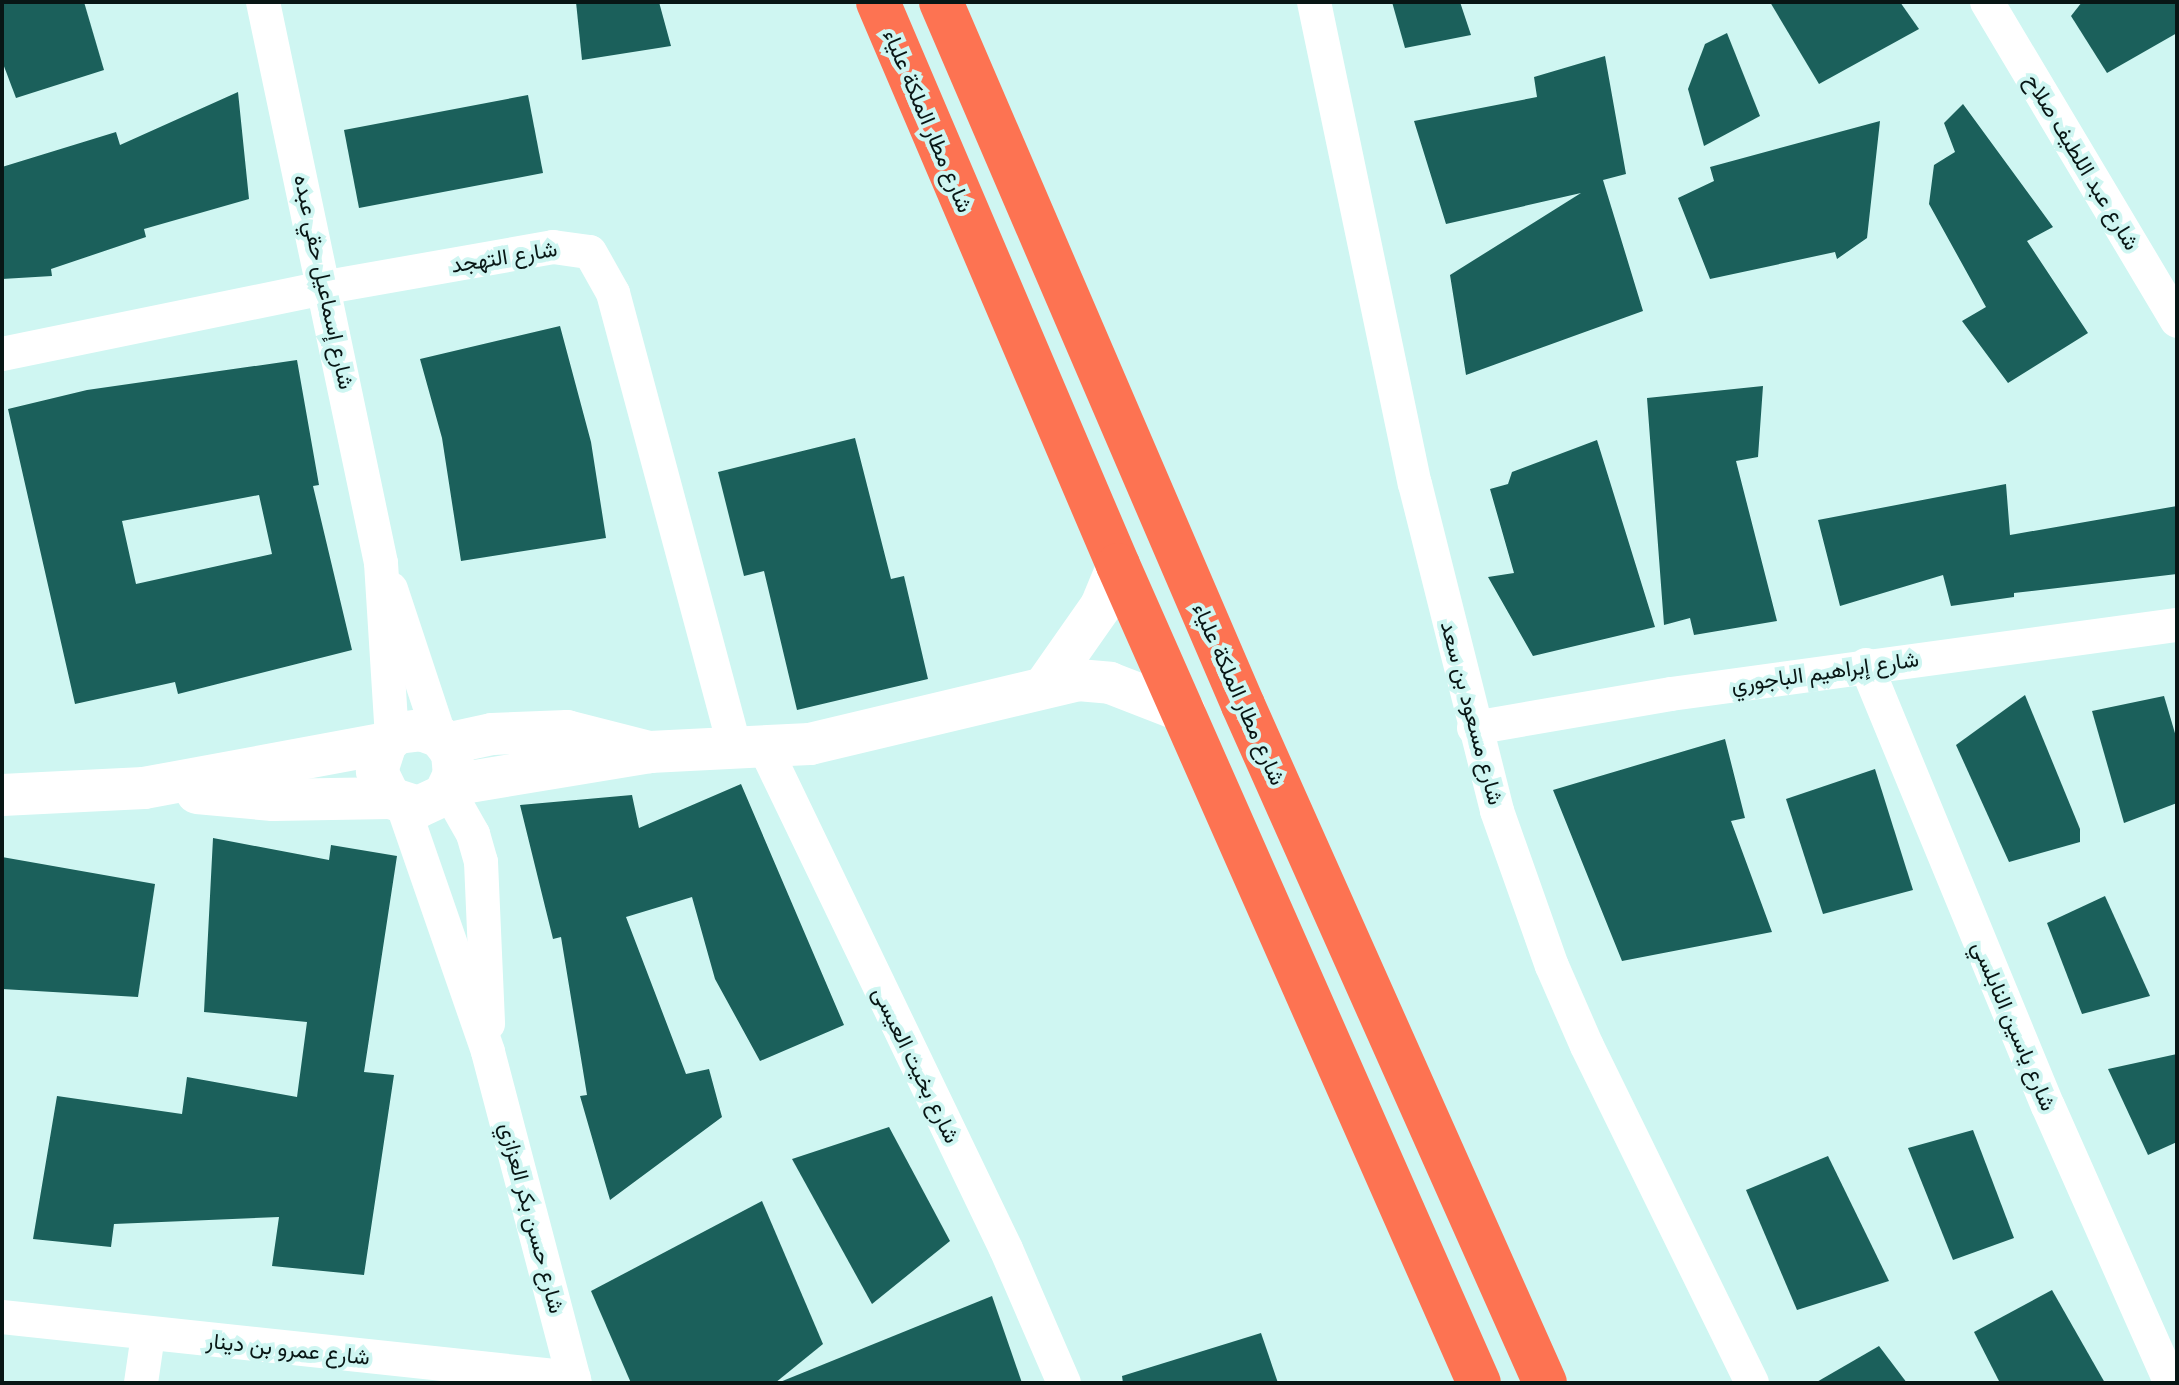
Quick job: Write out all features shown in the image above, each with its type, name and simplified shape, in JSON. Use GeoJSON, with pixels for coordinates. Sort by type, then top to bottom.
{"type":"FeatureCollection","features":[{"type":"Feature","properties":{"kind":"highway","name":"شارع مطار الملكة علياء"},"geometry":{"type":"LineString","coordinates":[[878,2],[1118,565],[1479,1383]]}},
{"type":"Feature","properties":{"kind":"highway","name":"شارع مطار الملكة علياء"},"geometry":{"type":"LineString","coordinates":[[941,2],[1236,690],[1545,1383]]}},
{"type":"Feature","properties":{"kind":"street","name":"شارع إسماعيل حقي عبده"},"geometry":{"type":"LineString","coordinates":[[263,2],[327,287],[381,563],[443,740]]}},
{"type":"Feature","properties":{"kind":"street","name":"شارع مسعود بن سعد"},"geometry":{"type":"LineString","coordinates":[[1314,2],[1367,269],[1474,728],[1552,966],[1752,1383]]}},
{"type":"Feature","properties":{"kind":"street","name":"شارع عبد اللطيف صلاح"},"geometry":{"type":"LineString","coordinates":[[2003,10],[2177,321]]}},
{"type":"Feature","properties":{"kind":"street","name":"شارع التهجد"},"geometry":{"type":"LineString","coordinates":[[2,354],[327,287],[553,247],[590,252],[613,293],[750,749]]}},
{"type":"Feature","properties":{"kind":"street","name":"شارع إسماعيل حقي عبده"},"geometry":{"type":"LineString","coordinates":[[381,563],[389,740]]}},
{"type":"Feature","properties":{"kind":"street"},"geometry":{"type":"LineString","coordinates":[[1045,686],[1101,606],[1118,565]]}},
{"type":"Feature","properties":{"kind":"street","name":"شارع إبراهيم الباجوري"},"geometry":{"type":"LineString","coordinates":[[1474,728],[1866,665],[2177,625]]}},
{"type":"Feature","properties":{"kind":"street","name":"شارع ياسين النابلسي"},"geometry":{"type":"LineString","coordinates":[[1866,665],[1981,950],[2171,1383]]}},
{"type":"Feature","properties":{"kind":"street"},"geometry":{"type":"LineString","coordinates":[[449,787],[650,752],[750,749],[853,736],[988,705],[1045,686],[1078,680],[1110,683],[1185,712]]}},
{"type":"Feature","properties":{"kind":"street"},"geometry":{"type":"LineString","coordinates":[[144,788],[389,740],[421,730],[443,740],[492,734],[567,731],[650,752]]}},
{"type":"Feature","properties":{"kind":"street"},"geometry":{"type":"LineString","coordinates":[[389,740],[377,771],[397,802]]}},
{"type":"Feature","properties":{"kind":"street"},"geometry":{"type":"LineString","coordinates":[[2,795],[144,788],[273,800],[432,804],[449,787],[454,764],[443,740]]}},
{"type":"Feature","properties":{"kind":"street","name":"شارع بخيت العيسى"},"geometry":{"type":"LineString","coordinates":[[750,749],[1006,1249],[1064,1383]]}},
{"type":"Feature","properties":{"kind":"street","name":"شارع حسن بكر العزازي"},"geometry":{"type":"LineString","coordinates":[[449,787],[473,834],[481,862],[488,1052]]}},
{"type":"Feature","properties":{"kind":"street","name":"شارع حسن بكر العزازي"},"geometry":{"type":"LineString","coordinates":[[397,802],[488,1052],[574,1380]]}},
{"type":"Feature","properties":{"kind":"street","name":"شارع عمرو بن دينار"},"geometry":{"type":"LineString","coordinates":[[2,1317],[574,1380]]}},
{"type":"Feature","properties":{"kind":"street"},"geometry":{"type":"LineString","coordinates":[[141,1383],[148,1335]]}},
{"type":"Feature","properties":{"kind":"building"},"geometry":{"type":"Polygon","coordinates":[[[2,2],[84,2],[104,70],[16,98],[2,61],[2,2]]]}},
{"type":"Feature","properties":{"kind":"building"},"geometry":{"type":"Polygon","coordinates":[[[576,2],[659,2],[671,46],[582,60],[576,2]]]}},
{"type":"Feature","properties":{"kind":"building"},"geometry":{"type":"Polygon","coordinates":[[[1392,2],[1460,2],[1471,35],[1405,48],[1392,2]]]}},
{"type":"Feature","properties":{"kind":"building"},"geometry":{"type":"Polygon","coordinates":[[[1770,2],[1900,2],[1919,29],[1819,84],[1770,2]]]}},
{"type":"Feature","properties":{"kind":"building"},"geometry":{"type":"Polygon","coordinates":[[[2082,2],[2177,2],[2177,33],[2107,73],[2071,16],[2082,2]]]}},
{"type":"Feature","properties":{"kind":"building"},"geometry":{"type":"Polygon","coordinates":[[[1727,33],[1760,116],[1704,146],[1688,89],[1705,44],[1727,33]]]}},
{"type":"Feature","properties":{"kind":"building"},"geometry":{"type":"Polygon","coordinates":[[[1605,56],[1626,174],[1603,180],[1643,311],[1466,375],[1450,275],[1581,193],[1446,224],[1414,121],[1537,97],[1534,77],[1605,56]]]}},
{"type":"Feature","properties":{"kind":"building"},"geometry":{"type":"Polygon","coordinates":[[[238,92],[249,199],[144,229],[146,237],[51,269],[52,276],[2,279],[2,167],[116,132],[120,145],[238,92]]]}},
{"type":"Feature","properties":{"kind":"building"},"geometry":{"type":"Polygon","coordinates":[[[528,95],[543,173],[359,208],[344,130],[528,95]]]}},
{"type":"Feature","properties":{"kind":"building"},"geometry":{"type":"Polygon","coordinates":[[[1963,104],[2053,227],[2027,241],[2088,333],[2008,383],[1962,321],[1986,307],[1929,204],[1934,165],[1955,152],[1944,123],[1963,104]]]}},
{"type":"Feature","properties":{"kind":"building"},"geometry":{"type":"Polygon","coordinates":[[[1880,121],[1867,238],[1837,259],[1835,252],[1710,279],[1678,198],[1714,181],[1710,167],[1880,121]]]}},
{"type":"Feature","properties":{"kind":"building"},"geometry":{"type":"Polygon","coordinates":[[[560,326],[591,442],[606,538],[461,561],[442,438],[420,359],[560,326]]]}},
{"type":"Feature","properties":{"kind":"building"},"geometry":{"type":"Polygon","coordinates":[[[297,360],[319,485],[313,486],[352,650],[178,694],[175,682],[75,704],[8,409],[87,390],[297,360]],[[259,495],[122,521],[136,584],[272,554],[259,495]]]}},
{"type":"Feature","properties":{"kind":"building"},"geometry":{"type":"Polygon","coordinates":[[[1763,386],[1758,457],[1736,461],[1777,621],[1694,635],[1690,618],[1664,625],[1647,398],[1763,386]]]}},
{"type":"Feature","properties":{"kind":"building"},"geometry":{"type":"Polygon","coordinates":[[[855,438],[891,579],[904,576],[928,679],[797,710],[764,571],[744,576],[718,472],[855,438]]]}},
{"type":"Feature","properties":{"kind":"building"},"geometry":{"type":"Polygon","coordinates":[[[1597,440],[1655,627],[1533,656],[1488,577],[1514,573],[1490,489],[1508,484],[1512,472],[1597,440]]]}},
{"type":"Feature","properties":{"kind":"building"},"geometry":{"type":"Polygon","coordinates":[[[2006,484],[2010,535],[2177,506],[2177,574],[2014,593],[2014,597],[1951,606],[1943,575],[1840,606],[1818,520],[2006,484]]]}},
{"type":"Feature","properties":{"kind":"building"},"geometry":{"type":"Polygon","coordinates":[[[2025,695],[2080,829],[2080,842],[2009,862],[1956,745],[2025,695]]]}},
{"type":"Feature","properties":{"kind":"building"},"geometry":{"type":"Polygon","coordinates":[[[2164,696],[2177,740],[2177,803],[2124,823],[2092,711],[2164,696]]]}},
{"type":"Feature","properties":{"kind":"building"},"geometry":{"type":"Polygon","coordinates":[[[1725,739],[1745,818],[1731,821],[1772,932],[1622,961],[1553,790],[1725,739]]]}},
{"type":"Feature","properties":{"kind":"building"},"geometry":{"type":"Polygon","coordinates":[[[1875,769],[1913,890],[1823,914],[1786,799],[1875,769]]]}},
{"type":"Feature","properties":{"kind":"building"},"geometry":{"type":"Polygon","coordinates":[[[741,784],[844,1025],[760,1061],[715,979],[692,897],[626,917],[686,1074],[709,1069],[722,1117],[610,1200],[580,1096],[587,1095],[561,937],[553,939],[520,805],[632,795],[639,828],[741,784]]]}},
{"type":"Feature","properties":{"kind":"building"},"geometry":{"type":"Polygon","coordinates":[[[213,838],[329,860],[331,845],[397,856],[364,1072],[394,1075],[364,1275],[272,1266],[279,1217],[114,1224],[111,1247],[33,1239],[57,1096],[182,1114],[187,1077],[297,1097],[307,1022],[204,1012],[213,838]]]}},
{"type":"Feature","properties":{"kind":"building"},"geometry":{"type":"Polygon","coordinates":[[[2,857],[155,884],[138,997],[2,989],[2,857]]]}},
{"type":"Feature","properties":{"kind":"building"},"geometry":{"type":"Polygon","coordinates":[[[2105,896],[2150,996],[2082,1014],[2047,923],[2105,896]]]}},
{"type":"Feature","properties":{"kind":"building"},"geometry":{"type":"Polygon","coordinates":[[[2177,1054],[2177,1142],[2148,1155],[2108,1069],[2177,1054]]]}},
{"type":"Feature","properties":{"kind":"building"},"geometry":{"type":"Polygon","coordinates":[[[889,1127],[950,1241],[872,1304],[792,1159],[889,1127]]]}},
{"type":"Feature","properties":{"kind":"building"},"geometry":{"type":"Polygon","coordinates":[[[1973,1130],[2014,1238],[1953,1260],[1908,1148],[1973,1130]]]}},
{"type":"Feature","properties":{"kind":"building"},"geometry":{"type":"Polygon","coordinates":[[[1828,1156],[1889,1281],[1797,1310],[1746,1190],[1828,1156]]]}},
{"type":"Feature","properties":{"kind":"building"},"geometry":{"type":"Polygon","coordinates":[[[762,1201],[823,1344],[775,1383],[631,1383],[591,1291],[762,1201]]]}},
{"type":"Feature","properties":{"kind":"building"},"geometry":{"type":"Polygon","coordinates":[[[2052,1290],[2105,1383],[2000,1383],[1974,1332],[2052,1290]]]}},
{"type":"Feature","properties":{"kind":"building"},"geometry":{"type":"Polygon","coordinates":[[[992,1296],[1022,1383],[780,1382],[992,1296]]]}},
{"type":"Feature","properties":{"kind":"building"},"geometry":{"type":"Polygon","coordinates":[[[1261,1333],[1278,1383],[1123,1383],[1122,1376],[1261,1333]]]}},
{"type":"Feature","properties":{"kind":"building"},"geometry":{"type":"Polygon","coordinates":[[[1879,1346],[1907,1383],[1815,1383],[1879,1346]]]}}]}
